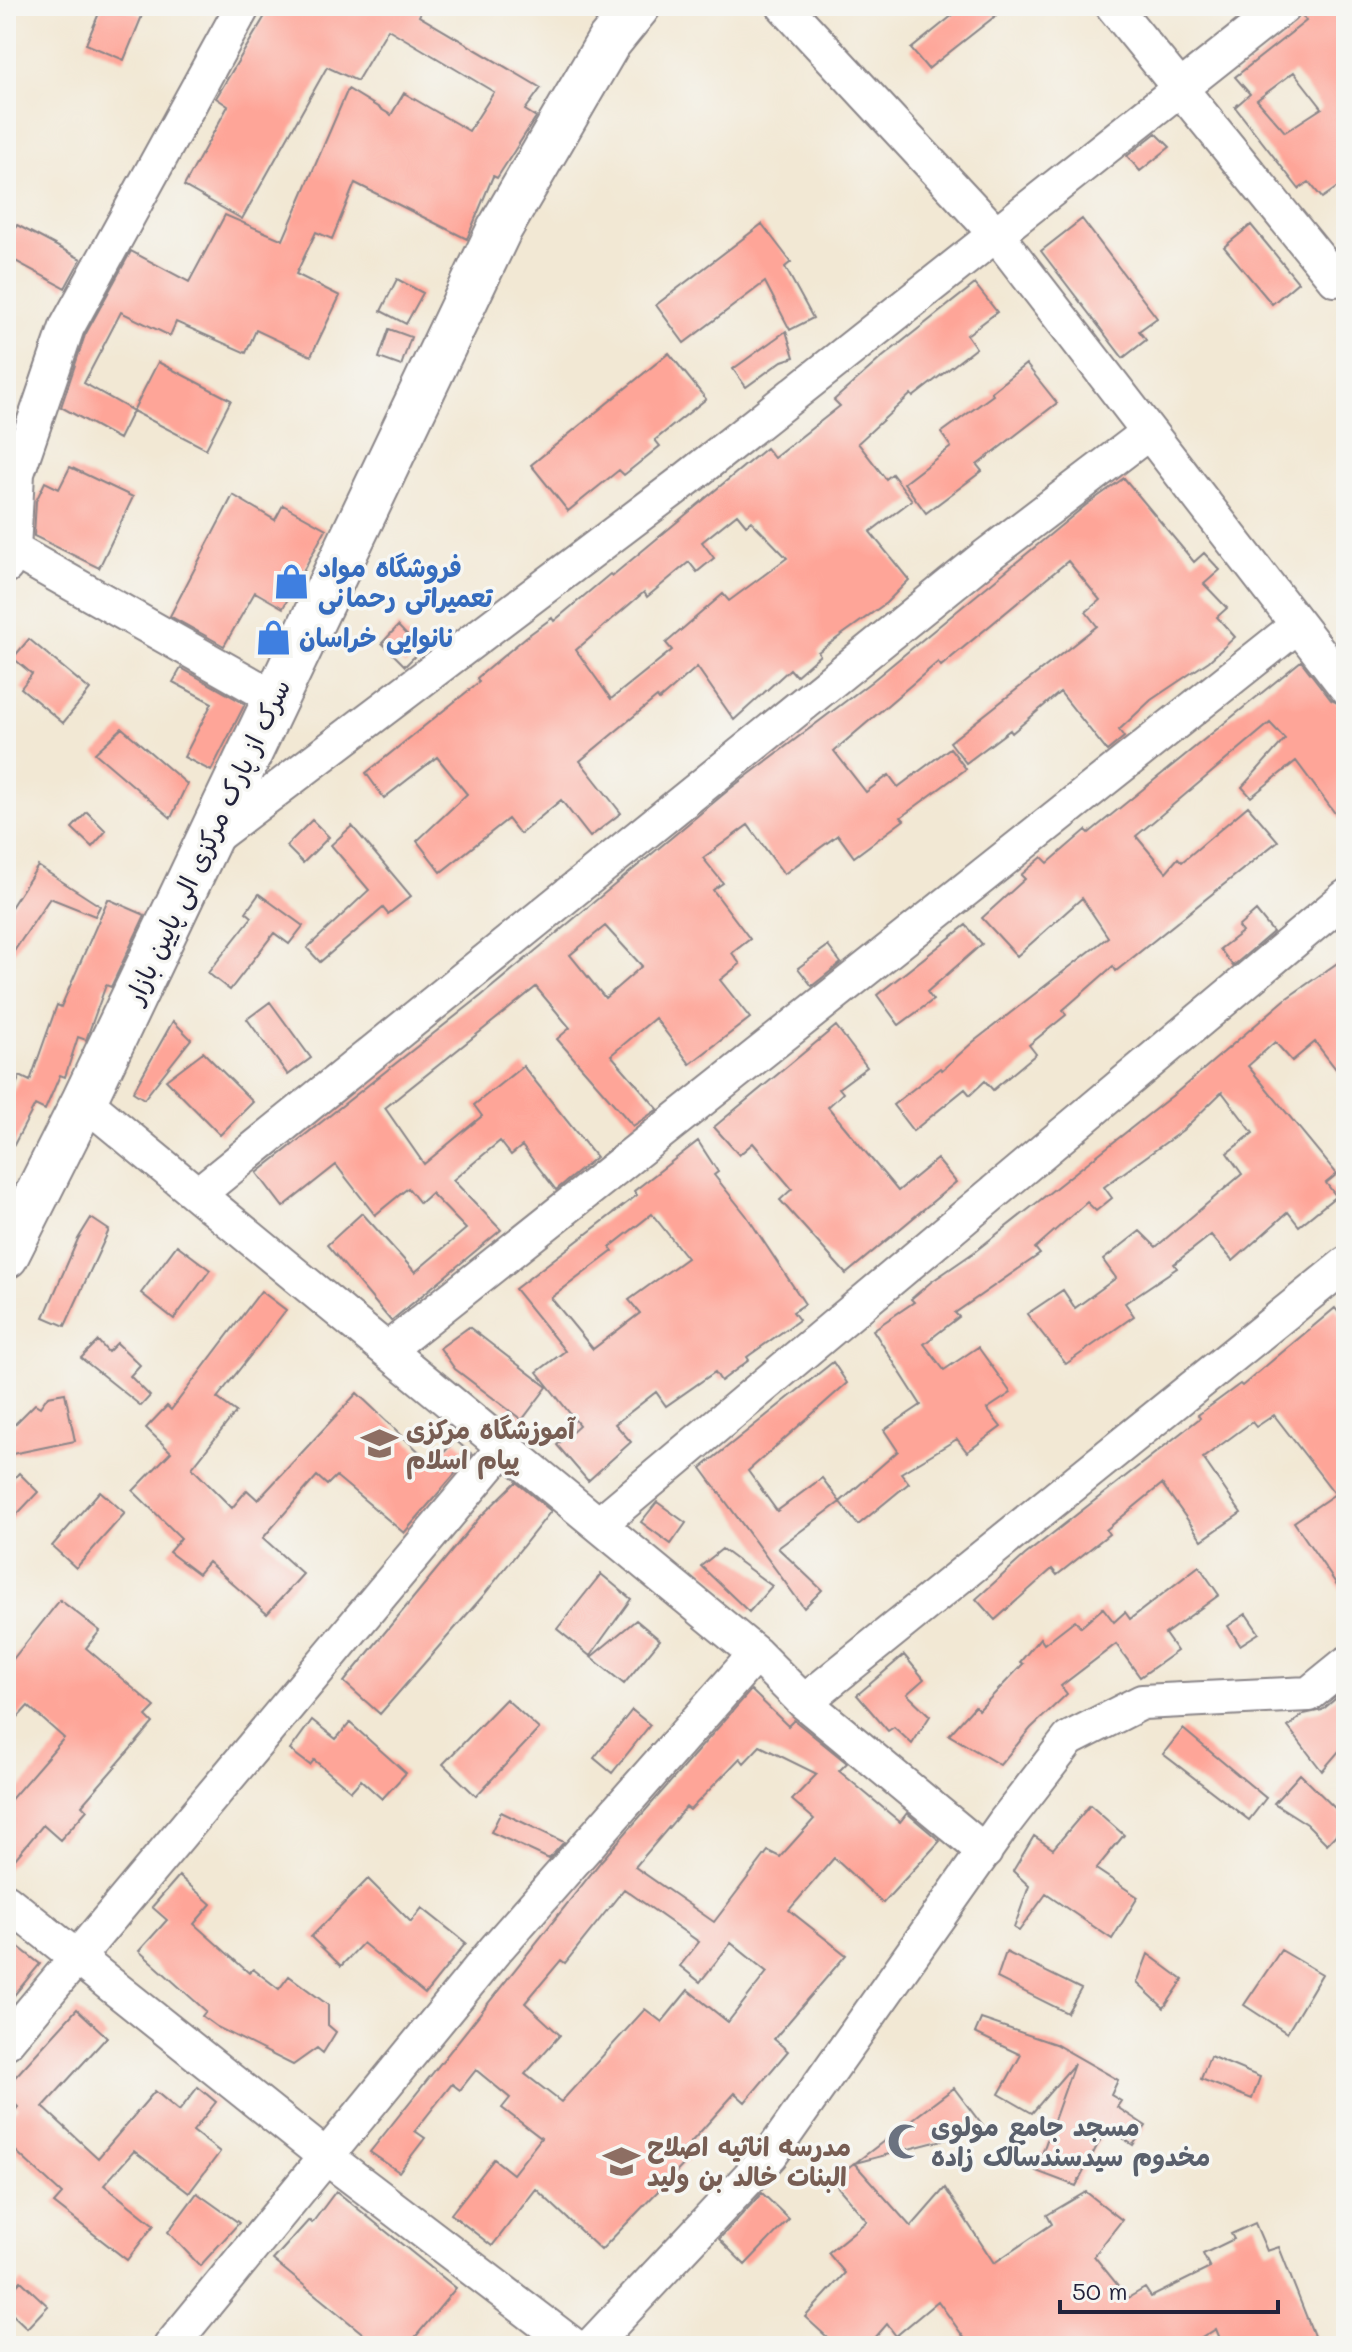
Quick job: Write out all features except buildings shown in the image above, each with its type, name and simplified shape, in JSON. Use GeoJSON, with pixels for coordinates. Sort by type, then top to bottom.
{"type":"FeatureCollection","features":[{"type":"Feature","properties":{"kind":"main road","name":"سرک از پارک مرکزی الی پایین بازار"},"geometry":{"type":"LineString","coordinates":[[6,1256],[84,1101],[499,230],[608,43],[638,6]]}},
{"type":"Feature","properties":{"kind":"street"},"geometry":{"type":"LineString","coordinates":[[243,6],[67,327],[17,473],[10,558],[275,698]]}},
{"type":"Feature","properties":{"kind":"street"},"geometry":{"type":"LineString","coordinates":[[784,6],[996,234],[1346,687]]}},
{"type":"Feature","properties":{"kind":"street"},"geometry":{"type":"LineString","coordinates":[[1113,6],[1335,279],[1346,270]]}},
{"type":"Feature","properties":{"kind":"street"},"geometry":{"type":"LineString","coordinates":[[206,842],[688,478],[1284,6]]}},
{"type":"Feature","properties":{"kind":"street"},"geometry":{"type":"LineString","coordinates":[[198,1194],[985,557],[1149,432]]}},
{"type":"Feature","properties":{"kind":"street"},"geometry":{"type":"LineString","coordinates":[[387,1350],[1298,625]]}},
{"type":"Feature","properties":{"kind":"street"},"geometry":{"type":"LineString","coordinates":[[599,1524],[1346,897]]}},
{"type":"Feature","properties":{"kind":"street"},"geometry":{"type":"LineString","coordinates":[[84,1101],[756,1654],[804,1702],[985,1852]]}},
{"type":"Feature","properties":{"kind":"street"},"geometry":{"type":"LineString","coordinates":[[804,1702],[1346,1264]]}},
{"type":"Feature","properties":{"kind":"street"},"geometry":{"type":"LineString","coordinates":[[6,2042],[505,1446]]}},
{"type":"Feature","properties":{"kind":"street"},"geometry":{"type":"LineString","coordinates":[[171,2346],[495,1950],[756,1654]]}},
{"type":"Feature","properties":{"kind":"street"},"geometry":{"type":"LineString","coordinates":[[591,2346],[771,2154],[1069,1739],[1142,1702],[1309,1694],[1346,1664]]}},
{"type":"Feature","properties":{"kind":"street"},"geometry":{"type":"LineString","coordinates":[[6,1901],[325,2156],[574,2346]]}},
{"type":"Feature","properties":{"kind":"place","name":"فروشگاه مواد تعمیراتی رحمانی"},"geometry":{"type":"Point","coordinates":[292,582]}},
{"type":"Feature","properties":{"kind":"place","name":"نانوایی خراسان"},"geometry":{"type":"Point","coordinates":[273,637]}},
{"type":"Feature","properties":{"kind":"place","name":"آموزشگاه مرکزی پیام اسلام"},"geometry":{"type":"Point","coordinates":[380,1444]}},
{"type":"Feature","properties":{"kind":"place","name":"مسجد جامع مولوی مخدوم سیدسندسالک زاده"},"geometry":{"type":"Point","coordinates":[905,2141]}},
{"type":"Feature","properties":{"kind":"place","name":"مدرسه اناثیه اصلاح البنات خالد بن ولید"},"geometry":{"type":"Point","coordinates":[621,2161]}}]}
